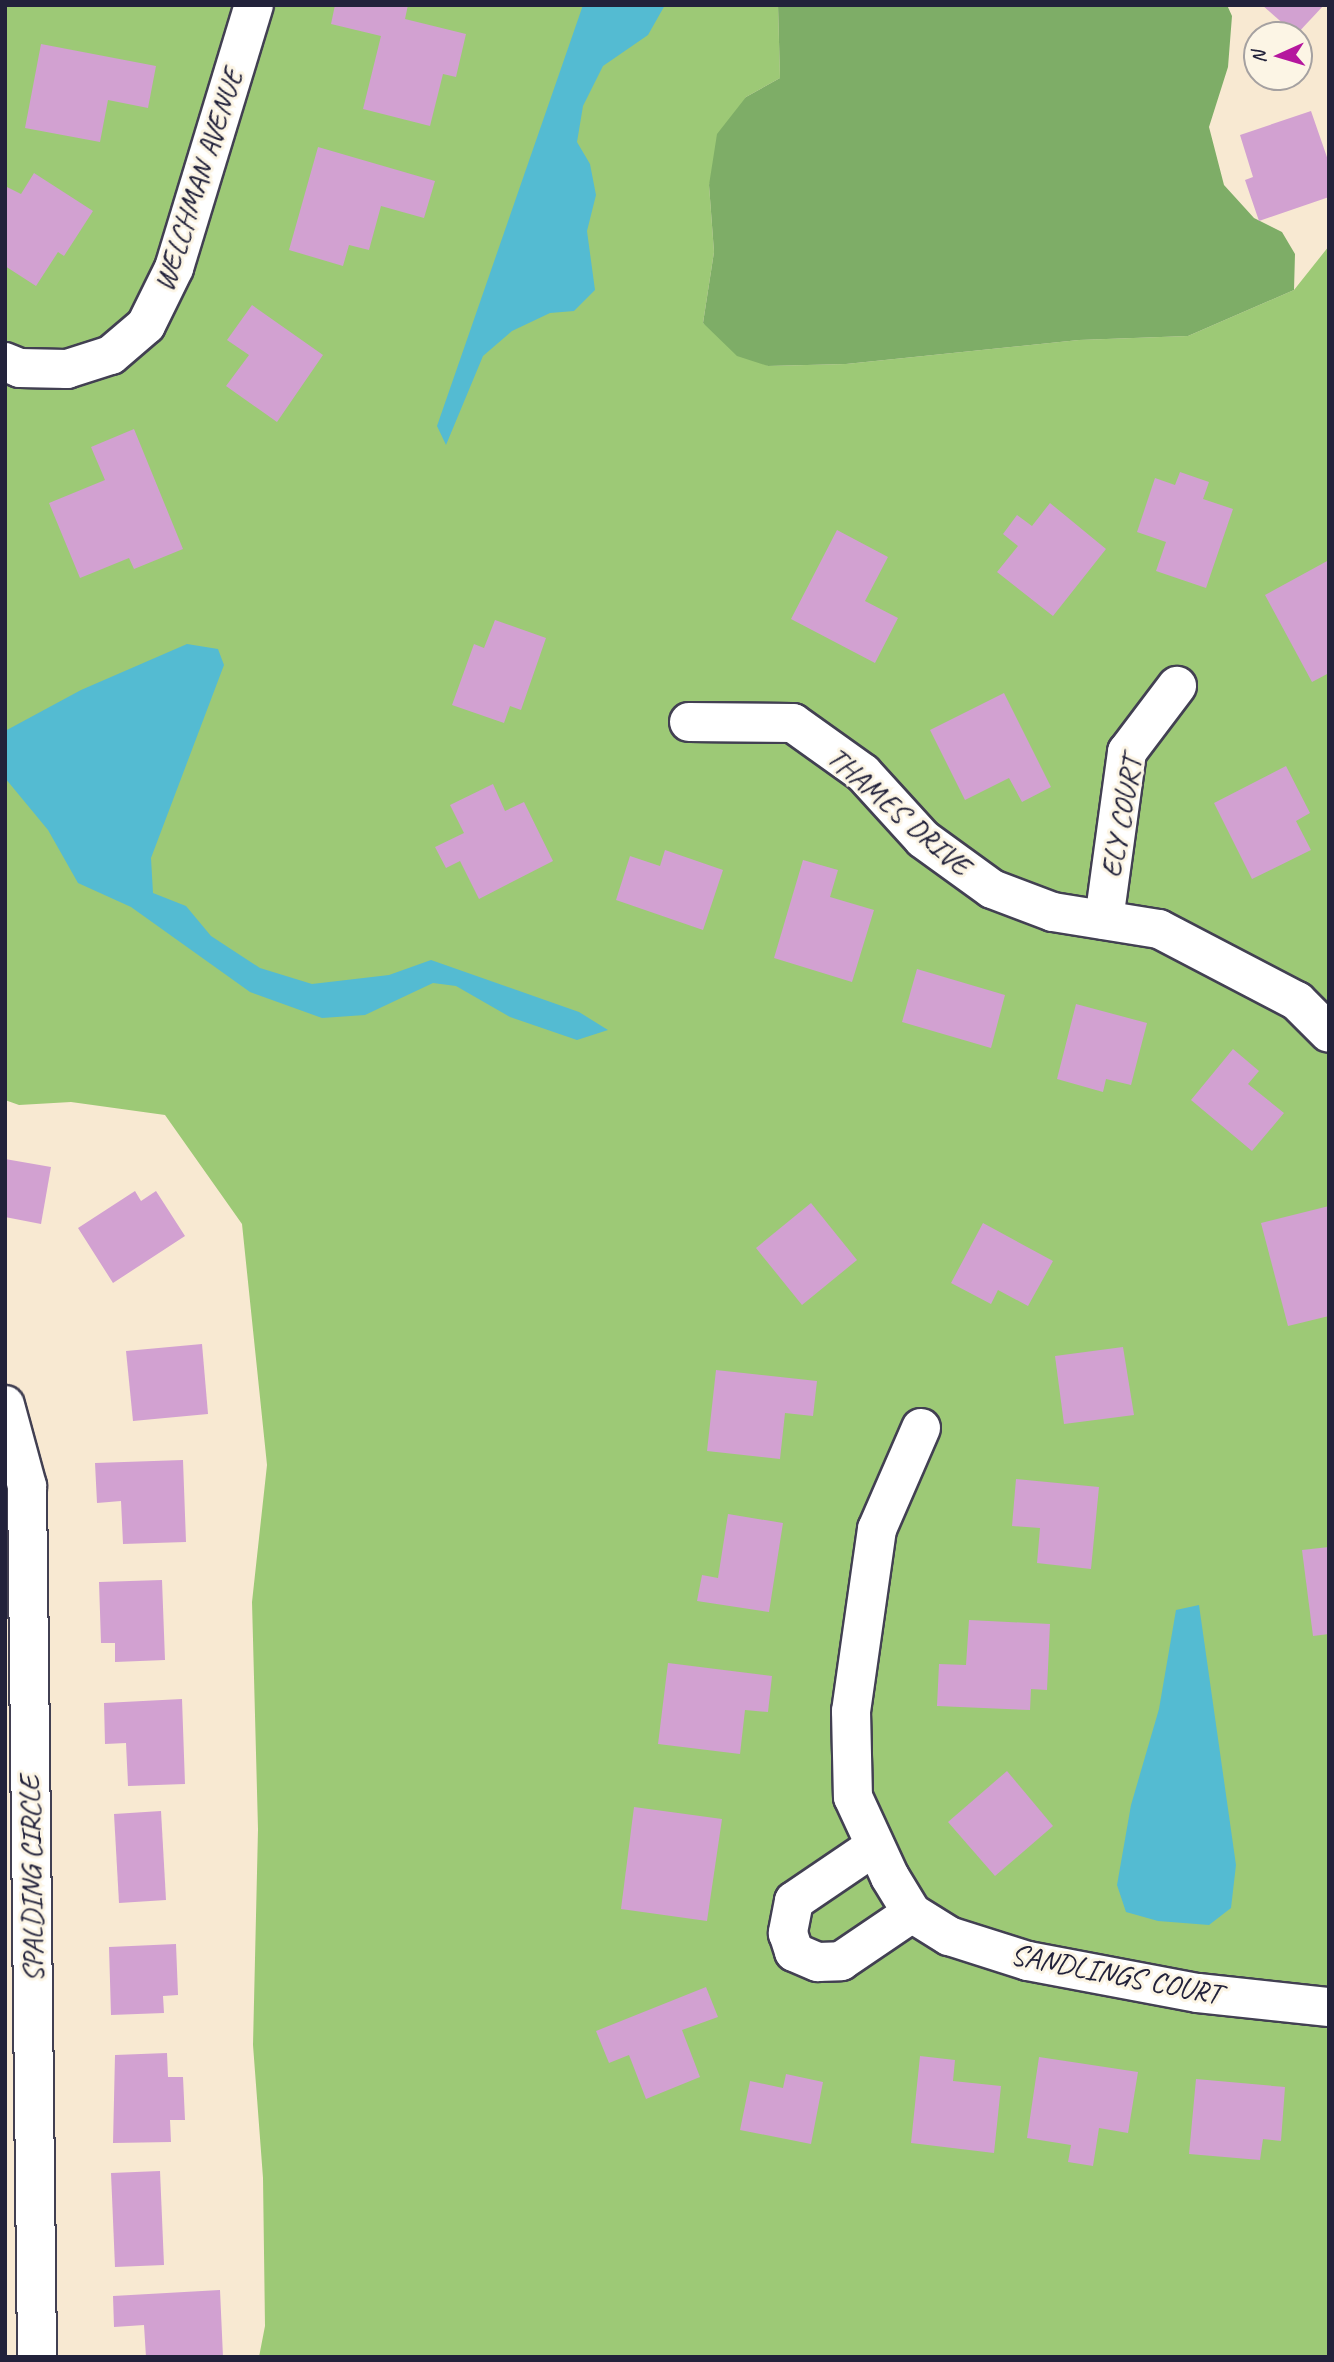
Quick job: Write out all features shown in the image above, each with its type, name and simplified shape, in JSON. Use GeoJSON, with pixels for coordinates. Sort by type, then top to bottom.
{"type":"FeatureCollection","features":[{"type":"Feature","properties":{"kind":"street","name":"WELCHMAN AVENUE"},"geometry":{"type":"LineString","coordinates":[[5,362],[20,368],[67,369],[111,355],[146,325],[174,268],[254,5]]}},
{"type":"Feature","properties":{"kind":"street","name":"ELY COURT"},"geometry":{"type":"LineString","coordinates":[[1104,920],[1127,752],[1177,686]]}},
{"type":"Feature","properties":{"kind":"street","name":"THAMES DRIVE"},"geometry":{"type":"LineString","coordinates":[[689,722],[793,723],[863,773],[923,839],[992,889],[1053,912],[1159,929],[1297,1001],[1329,1032]]}},
{"type":"Feature","properties":{"kind":"street","name":"SPALDING CIRCLE"},"geometry":{"type":"LineString","coordinates":[[5,1405],[27,1486],[20,2205],[37,2357]]}},
{"type":"Feature","properties":{"kind":"street","name":"SANDLINGS COURT"},"geometry":{"type":"LineString","coordinates":[[921,1428],[877,1529],[851,1711],[853,1797],[875,1846],[912,1913],[948,1936],[1028,1961],[1198,1993],[1329,2007]]}},
{"type":"Feature","properties":{"kind":"street"},"geometry":{"type":"LineString","coordinates":[[875,1846],[794,1901],[788,1933],[793,1952],[818,1962],[841,1961],[912,1913]]}},
{"type":"Feature","properties":{"kind":"green space"},"geometry":{"type":"Polygon","coordinates":[[[5,5],[778,5],[780,78],[746,97],[709,185],[714,252],[703,323],[768,366],[846,364],[1079,340],[1188,336],[1294,290],[1329,246],[1329,2357],[259,2357],[265,2326],[263,2178],[253,2045],[258,1829],[252,1602],[267,1465],[242,1224],[165,1115],[71,1102],[19,1105],[5,1100],[5,5]]]}},
{"type":"Feature","properties":{"kind":"green space"},"geometry":{"type":"Polygon","coordinates":[[[778,5],[1227,5],[1232,16],[1228,67],[1209,127],[1224,185],[1254,218],[1282,232],[1295,254],[1294,290],[1188,336],[1079,340],[846,364],[768,366],[737,356],[703,323],[714,252],[709,185],[717,134],[746,97],[780,78],[778,5]]]}},
{"type":"Feature","properties":{"kind":"water"},"geometry":{"type":"Polygon","coordinates":[[[583,5],[665,5],[648,35],[603,66],[583,106],[577,142],[590,164],[596,195],[587,231],[595,290],[574,311],[550,313],[512,331],[483,356],[446,445],[437,426],[583,5]]]}},
{"type":"Feature","properties":{"kind":"water"},"geometry":{"type":"Polygon","coordinates":[[[187,644],[218,649],[224,665],[151,858],[153,893],[186,906],[211,936],[260,968],[312,984],[389,975],[431,960],[579,1012],[608,1030],[577,1040],[510,1017],[456,986],[433,983],[365,1015],[322,1018],[250,992],[131,907],[78,883],[48,830],[5,778],[5,731],[81,690],[187,644]]]}},
{"type":"Feature","properties":{"kind":"water"},"geometry":{"type":"Polygon","coordinates":[[[1199,1605],[1236,1865],[1231,1908],[1209,1925],[1158,1921],[1126,1912],[1117,1885],[1131,1805],[1159,1709],[1176,1610],[1199,1605]]]}},
{"type":"Feature","properties":{"kind":"building"},"geometry":{"type":"Polygon","coordinates":[[[335,5],[408,5],[405,19],[466,34],[456,77],[443,74],[430,126],[363,109],[381,36],[331,24],[335,5]]]}},
{"type":"Feature","properties":{"kind":"building"},"geometry":{"type":"Polygon","coordinates":[[[1262,5],[1324,5],[1309,21],[1280,21],[1262,5]]]}},
{"type":"Feature","properties":{"kind":"building"},"geometry":{"type":"Polygon","coordinates":[[[41,44],[156,66],[148,108],[108,100],[100,142],[25,128],[41,44]]]}},
{"type":"Feature","properties":{"kind":"building"},"geometry":{"type":"Polygon","coordinates":[[[1311,111],[1329,163],[1329,197],[1259,221],[1245,180],[1253,177],[1240,135],[1311,111]]]}},
{"type":"Feature","properties":{"kind":"building"},"geometry":{"type":"Polygon","coordinates":[[[318,147],[435,181],[424,218],[381,206],[369,250],[349,245],[343,266],[289,250],[318,147]]]}},
{"type":"Feature","properties":{"kind":"building"},"geometry":{"type":"Polygon","coordinates":[[[34,173],[93,211],[64,256],[58,252],[36,286],[5,266],[5,186],[21,194],[34,173]]]}},
{"type":"Feature","properties":{"kind":"building"},"geometry":{"type":"Polygon","coordinates":[[[252,305],[323,355],[277,422],[226,386],[249,355],[227,340],[252,305]]]}},
{"type":"Feature","properties":{"kind":"building"},"geometry":{"type":"Polygon","coordinates":[[[134,429],[183,549],[134,569],[129,558],[80,578],[49,503],[105,480],[91,447],[134,429]]]}},
{"type":"Feature","properties":{"kind":"building"},"geometry":{"type":"Polygon","coordinates":[[[1180,472],[1209,482],[1203,499],[1233,509],[1206,588],[1156,571],[1166,542],[1137,532],[1155,478],[1175,485],[1180,472]]]}},
{"type":"Feature","properties":{"kind":"building"},"geometry":{"type":"Polygon","coordinates":[[[1050,503],[1106,549],[1053,616],[997,572],[1018,546],[1003,534],[1017,515],[1032,526],[1050,503]]]}},
{"type":"Feature","properties":{"kind":"building"},"geometry":{"type":"Polygon","coordinates":[[[837,530],[888,557],[865,601],[898,618],[875,663],[791,619],[837,530]]]}},
{"type":"Feature","properties":{"kind":"building"},"geometry":{"type":"Polygon","coordinates":[[[1329,560],[1329,673],[1312,682],[1265,595],[1329,560]]]}},
{"type":"Feature","properties":{"kind":"building"},"geometry":{"type":"Polygon","coordinates":[[[495,620],[546,638],[521,710],[510,706],[504,723],[452,705],[474,644],[484,648],[495,620]]]}},
{"type":"Feature","properties":{"kind":"building"},"geometry":{"type":"Polygon","coordinates":[[[1004,693],[1051,787],[1022,802],[1009,778],[965,800],[930,730],[1004,693]]]}},
{"type":"Feature","properties":{"kind":"building"},"geometry":{"type":"Polygon","coordinates":[[[1286,766],[1310,813],[1296,821],[1311,850],[1252,879],[1214,803],[1286,766]]]}},
{"type":"Feature","properties":{"kind":"building"},"geometry":{"type":"Polygon","coordinates":[[[493,784],[505,811],[524,802],[553,861],[479,899],[460,861],[446,868],[435,847],[464,833],[450,805],[493,784]]]}},
{"type":"Feature","properties":{"kind":"building"},"geometry":{"type":"Polygon","coordinates":[[[665,850],[723,870],[703,930],[616,900],[630,856],[660,866],[665,850]]]}},
{"type":"Feature","properties":{"kind":"building"},"geometry":{"type":"Polygon","coordinates":[[[803,860],[838,870],[830,897],[874,910],[852,982],[774,958],[803,860]]]}},
{"type":"Feature","properties":{"kind":"building"},"geometry":{"type":"Polygon","coordinates":[[[917,969],[1005,995],[991,1048],[902,1022],[917,969]]]}},
{"type":"Feature","properties":{"kind":"building"},"geometry":{"type":"Polygon","coordinates":[[[1076,1004],[1147,1023],[1131,1085],[1106,1079],[1103,1092],[1057,1079],[1076,1004]]]}},
{"type":"Feature","properties":{"kind":"building"},"geometry":{"type":"Polygon","coordinates":[[[1233,1049],[1259,1071],[1248,1084],[1284,1113],[1252,1151],[1191,1100],[1233,1049]]]}},
{"type":"Feature","properties":{"kind":"building"},"geometry":{"type":"Polygon","coordinates":[[[5,1159],[51,1167],[41,1224],[5,1217],[5,1159]]]}},
{"type":"Feature","properties":{"kind":"building"},"geometry":{"type":"Polygon","coordinates":[[[135,1191],[141,1201],[156,1191],[185,1236],[113,1283],[78,1228],[135,1191]]]}},
{"type":"Feature","properties":{"kind":"building"},"geometry":{"type":"Polygon","coordinates":[[[811,1203],[857,1260],[802,1305],[756,1248],[811,1203]]]}},
{"type":"Feature","properties":{"kind":"building"},"geometry":{"type":"Polygon","coordinates":[[[1329,1206],[1329,1316],[1288,1326],[1261,1223],[1329,1206]]]}},
{"type":"Feature","properties":{"kind":"building"},"geometry":{"type":"Polygon","coordinates":[[[983,1223],[1053,1261],[1028,1306],[998,1290],[991,1304],[951,1283],[983,1223]]]}},
{"type":"Feature","properties":{"kind":"building"},"geometry":{"type":"Polygon","coordinates":[[[202,1344],[208,1414],[133,1421],[126,1351],[202,1344]]]}},
{"type":"Feature","properties":{"kind":"building"},"geometry":{"type":"Polygon","coordinates":[[[1123,1347],[1134,1415],[1064,1424],[1055,1356],[1123,1347]]]}},
{"type":"Feature","properties":{"kind":"building"},"geometry":{"type":"Polygon","coordinates":[[[716,1370],[817,1381],[813,1416],[785,1413],[780,1459],[707,1451],[716,1370]]]}},
{"type":"Feature","properties":{"kind":"building"},"geometry":{"type":"Polygon","coordinates":[[[183,1460],[186,1542],[123,1544],[121,1501],[97,1503],[95,1463],[183,1460]]]}},
{"type":"Feature","properties":{"kind":"building"},"geometry":{"type":"Polygon","coordinates":[[[1016,1479],[1099,1487],[1091,1569],[1037,1563],[1040,1528],[1012,1526],[1016,1479]]]}},
{"type":"Feature","properties":{"kind":"building"},"geometry":{"type":"Polygon","coordinates":[[[728,1514],[783,1523],[769,1612],[697,1601],[702,1575],[718,1578],[728,1514]]]}},
{"type":"Feature","properties":{"kind":"building"},"geometry":{"type":"Polygon","coordinates":[[[1329,1547],[1329,1634],[1313,1636],[1302,1550],[1329,1547]]]}},
{"type":"Feature","properties":{"kind":"building"},"geometry":{"type":"Polygon","coordinates":[[[162,1580],[165,1660],[115,1662],[115,1643],[101,1643],[99,1582],[162,1580]]]}},
{"type":"Feature","properties":{"kind":"building"},"geometry":{"type":"Polygon","coordinates":[[[969,1620],[1050,1624],[1047,1690],[1031,1689],[1030,1710],[937,1706],[939,1664],[966,1665],[969,1620]]]}},
{"type":"Feature","properties":{"kind":"building"},"geometry":{"type":"Polygon","coordinates":[[[668,1663],[772,1676],[768,1712],[745,1710],[740,1754],[658,1744],[668,1663]]]}},
{"type":"Feature","properties":{"kind":"building"},"geometry":{"type":"Polygon","coordinates":[[[182,1699],[185,1784],[128,1786],[126,1743],[105,1744],[104,1703],[182,1699]]]}},
{"type":"Feature","properties":{"kind":"building"},"geometry":{"type":"Polygon","coordinates":[[[1007,1771],[1053,1826],[995,1876],[948,1822],[1007,1771]]]}},
{"type":"Feature","properties":{"kind":"building"},"geometry":{"type":"Polygon","coordinates":[[[634,1807],[722,1819],[707,1921],[621,1909],[634,1807]]]}},
{"type":"Feature","properties":{"kind":"building"},"geometry":{"type":"Polygon","coordinates":[[[161,1811],[166,1900],[119,1903],[114,1814],[161,1811]]]}},
{"type":"Feature","properties":{"kind":"building"},"geometry":{"type":"Polygon","coordinates":[[[176,1944],[178,1995],[163,1996],[164,2013],[111,2015],[109,1947],[176,1944]]]}},
{"type":"Feature","properties":{"kind":"building"},"geometry":{"type":"Polygon","coordinates":[[[706,1987],[718,2017],[682,2030],[700,2077],[646,2099],[629,2055],[609,2063],[596,2031],[706,1987]]]}},
{"type":"Feature","properties":{"kind":"building"},"geometry":{"type":"Polygon","coordinates":[[[167,2053],[168,2077],[183,2077],[185,2120],[170,2120],[171,2142],[113,2143],[115,2055],[167,2053]]]}},
{"type":"Feature","properties":{"kind":"building"},"geometry":{"type":"Polygon","coordinates":[[[920,2056],[955,2060],[953,2081],[1001,2086],[994,2153],[911,2143],[920,2056]]]}},
{"type":"Feature","properties":{"kind":"building"},"geometry":{"type":"Polygon","coordinates":[[[1039,2057],[1138,2072],[1128,2133],[1099,2128],[1093,2166],[1068,2162],[1071,2145],[1027,2138],[1039,2057]]]}},
{"type":"Feature","properties":{"kind":"building"},"geometry":{"type":"Polygon","coordinates":[[[786,2074],[823,2082],[811,2144],[740,2130],[750,2081],[783,2088],[786,2074]]]}},
{"type":"Feature","properties":{"kind":"building"},"geometry":{"type":"Polygon","coordinates":[[[1196,2079],[1285,2087],[1281,2141],[1263,2139],[1260,2160],[1189,2154],[1196,2079]]]}},
{"type":"Feature","properties":{"kind":"building"},"geometry":{"type":"Polygon","coordinates":[[[160,2171],[164,2265],[115,2267],[111,2173],[160,2171]]]}},
{"type":"Feature","properties":{"kind":"building"},"geometry":{"type":"Polygon","coordinates":[[[220,2290],[223,2357],[146,2357],[144,2325],[114,2327],[113,2296],[220,2290]]]}}]}
